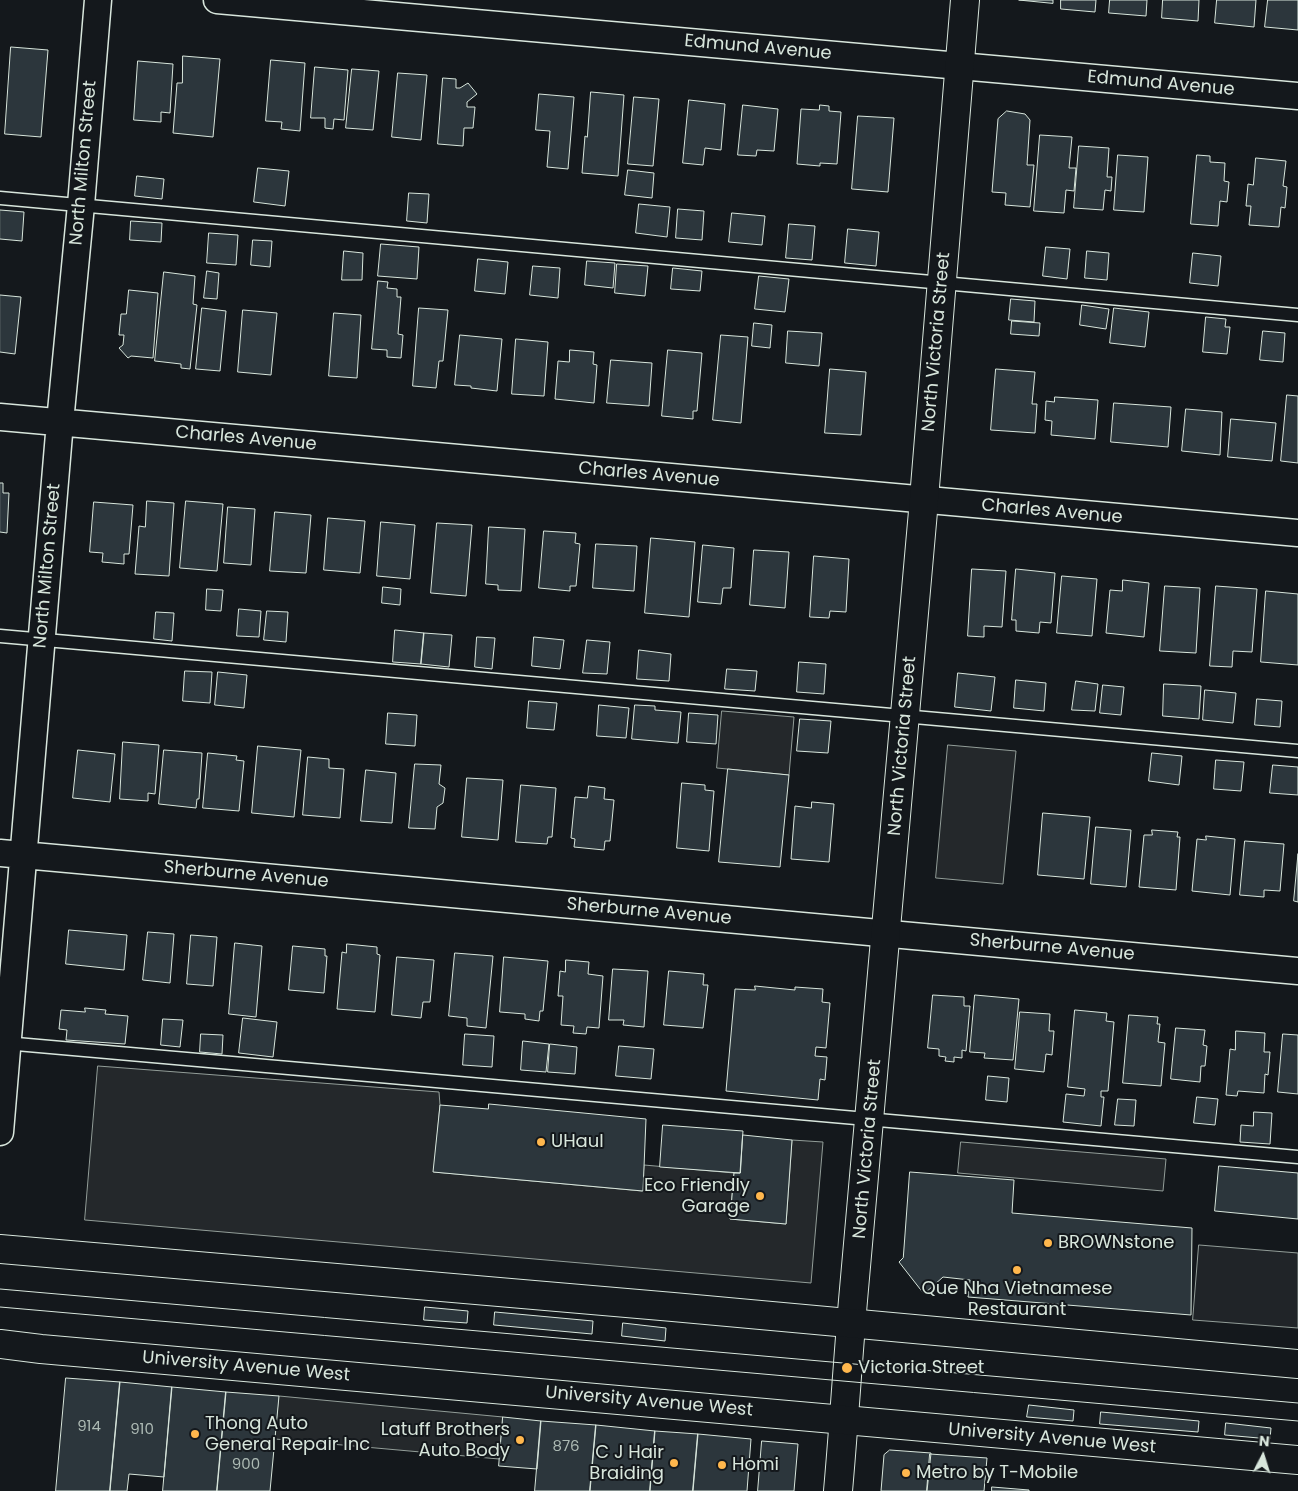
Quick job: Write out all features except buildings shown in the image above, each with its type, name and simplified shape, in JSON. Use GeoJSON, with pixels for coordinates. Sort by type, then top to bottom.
{"type":"FeatureCollection","features":[{"type":"Feature","properties":{"kind":"main road","name":"North Victoria Street"},"geometry":{"type":"LineString","coordinates":[[838,1491],[906,716],[964,0]]}},
{"type":"Feature","properties":{"kind":"main road"},"geometry":{"type":"LineString","coordinates":[[0,1249],[672,1307],[1298,1364]]}},
{"type":"Feature","properties":{"kind":"main road","name":"University Avenue West"},"geometry":{"type":"LineString","coordinates":[[0,1344],[1298,1460]]}},
{"type":"Feature","properties":{"kind":"street","name":"North Milton Street"},"geometry":{"type":"LineString","coordinates":[[0,1132],[12,854],[42,640],[98,0]]}},
{"type":"Feature","properties":{"kind":"street","name":"Edmund Avenue"},"geometry":{"type":"LineString","coordinates":[[217,0],[1298,96]]}},
{"type":"Feature","properties":{"kind":"street","name":"Charles Avenue"},"geometry":{"type":"LineString","coordinates":[[0,417],[1298,533]]}},
{"type":"Feature","properties":{"kind":"street","name":"Sherburne Avenue"},"geometry":{"type":"LineString","coordinates":[[12,854],[1298,971]]}},
{"type":"Feature","properties":{"kind":"lane"},"geometry":{"type":"LineString","coordinates":[[0,198],[942,284],[1298,314]]}},
{"type":"Feature","properties":{"kind":"lane"},"geometry":{"type":"LineString","coordinates":[[0,636],[1298,751]]}},
{"type":"Feature","properties":{"kind":"lane"},"geometry":{"type":"LineString","coordinates":[[4,1043],[1298,1157]]}},
{"type":"Feature","properties":{"kind":"shaded area"},"geometry":{"type":"Polygon","coordinates":[[[722,711],[794,717],[789,775],[717,768],[722,711]]]}},
{"type":"Feature","properties":{"kind":"shaded area"},"geometry":{"type":"Polygon","coordinates":[[[948,745],[1016,751],[1003,884],[936,878],[948,745]]]}},
{"type":"Feature","properties":{"kind":"shaded area"},"geometry":{"type":"Polygon","coordinates":[[[98,1066],[439,1092],[440,1105],[434,1172],[642,1191],[644,1165],[734,1173],[730,1219],[786,1224],[792,1140],[823,1142],[811,1283],[85,1220],[98,1066]]]}},
{"type":"Feature","properties":{"kind":"shaded area"},"geometry":{"type":"Polygon","coordinates":[[[961,1142],[1166,1159],[1163,1191],[958,1173],[961,1142]]]}},
{"type":"Feature","properties":{"kind":"shaded area"},"geometry":{"type":"Polygon","coordinates":[[[1199,1245],[1298,1253],[1298,1328],[1193,1320],[1199,1245]]]}},
{"type":"Feature","properties":{"kind":"shaded area"},"geometry":{"type":"Polygon","coordinates":[[[279,1396],[503,1417],[499,1459],[275,1439],[279,1396]]]}},
{"type":"Feature","properties":{"kind":"tram line"},"geometry":{"type":"LineString","coordinates":[[0,1289],[1298,1403]]}},
{"type":"Feature","properties":{"kind":"tram line"},"geometry":{"type":"LineString","coordinates":[[0,1307],[1298,1421]]}},
{"type":"Feature","properties":{"kind":"place","name":"UHaul"},"geometry":{"type":"Point","coordinates":[541,1142]}},
{"type":"Feature","properties":{"kind":"place","name":"Eco Friendly Garage"},"geometry":{"type":"Point","coordinates":[760,1196]}},
{"type":"Feature","properties":{"kind":"place","name":"BROWNstone"},"geometry":{"type":"Point","coordinates":[1048,1243]}},
{"type":"Feature","properties":{"kind":"place","name":"Que Nha Vietnamese Restaurant"},"geometry":{"type":"Point","coordinates":[1017,1270]}},
{"type":"Feature","properties":{"kind":"place","name":"Victoria Street"},"geometry":{"type":"Point","coordinates":[847,1368]}},
{"type":"Feature","properties":{"kind":"place","name":"Thong Auto General Repair Inc"},"geometry":{"type":"Point","coordinates":[195,1434]}},
{"type":"Feature","properties":{"kind":"place","name":"Latuff Brothers Auto Body"},"geometry":{"type":"Point","coordinates":[520,1440]}},
{"type":"Feature","properties":{"kind":"place","name":"C J Hair Braiding"},"geometry":{"type":"Point","coordinates":[674,1463]}},
{"type":"Feature","properties":{"kind":"place","name":"Homi"},"geometry":{"type":"Point","coordinates":[722,1465]}},
{"type":"Feature","properties":{"kind":"place","name":"Metro by T-Mobile"},"geometry":{"type":"Point","coordinates":[906,1473]}}]}
